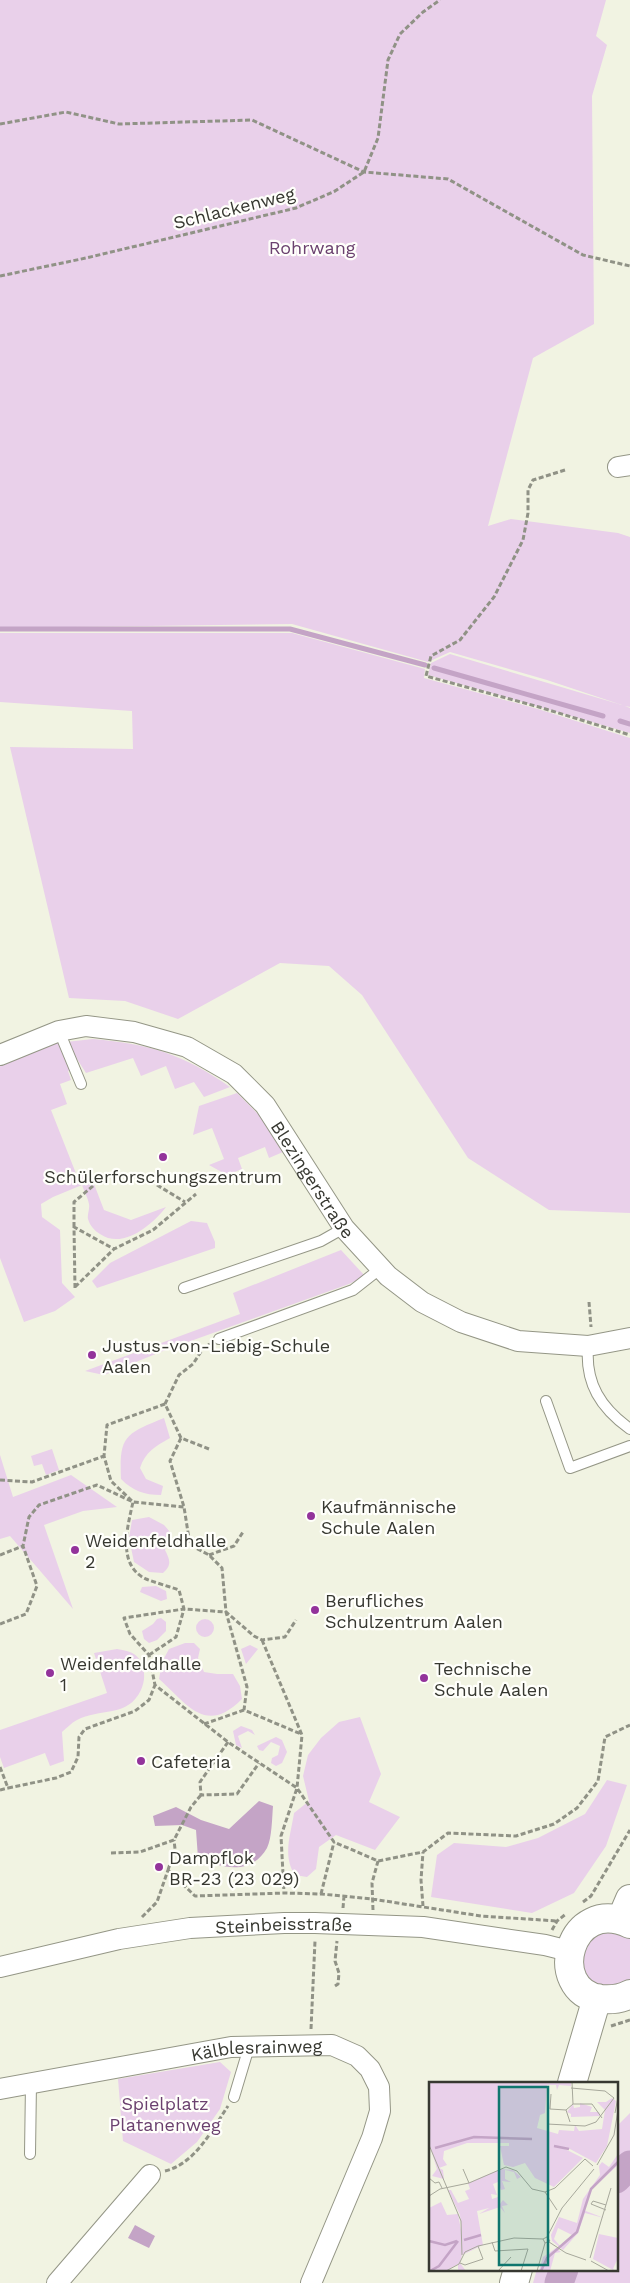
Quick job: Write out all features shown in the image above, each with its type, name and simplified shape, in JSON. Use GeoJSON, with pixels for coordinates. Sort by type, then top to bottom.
{"type":"FeatureCollection","features":[{"type":"Feature","properties":{"kind":"main road"},"geometry":{"type":"LineString","coordinates":[[627,1915],[594,1921],[582,1928],[574,1939],[557,1948],[568,1963],[578,1985],[586,1993],[597,1998],[611,2000],[630,1994]]}},
{"type":"Feature","properties":{"kind":"main road"},"geometry":{"type":"LineString","coordinates":[[572,2082],[597,1998]]}},
{"type":"Feature","properties":{"kind":"main road"},"geometry":{"type":"LineString","coordinates":[[514,2283],[518,2270]]}},
{"type":"Feature","properties":{"kind":"street","name":"Blezingerstraße"},"geometry":{"type":"LineString","coordinates":[[0,1055],[59,1031],[86,1026],[134,1032],[187,1047],[234,1074],[265,1104],[344,1228],[388,1276],[422,1302],[461,1322],[518,1341],[590,1346],[630,1338]]}},
{"type":"Feature","properties":{"kind":"street","name":"Steinbeisstraße"},"geometry":{"type":"LineString","coordinates":[[0,1967],[119,1939],[190,1928],[315,1923],[423,1927],[557,1948]]}},
{"type":"Feature","properties":{"kind":"street","name":"Kälblesrainweg"},"geometry":{"type":"LineString","coordinates":[[0,2088],[231,2047],[332,2045],[357,2056],[370,2069],[379,2087],[380,2111],[372,2138],[311,2283]]}},
{"type":"Feature","properties":{"kind":"street"},"geometry":{"type":"LineString","coordinates":[[57,2283],[150,2175]]}},
{"type":"Feature","properties":{"kind":"lane"},"geometry":{"type":"LineString","coordinates":[[59,1031],[81,1084]]}},
{"type":"Feature","properties":{"kind":"lane"},"geometry":{"type":"LineString","coordinates":[[184,1288],[320,1241],[344,1228]]}},
{"type":"Feature","properties":{"kind":"lane"},"geometry":{"type":"LineString","coordinates":[[219,1339],[353,1290],[381,1268]]}},
{"type":"Feature","properties":{"kind":"lane"},"geometry":{"type":"LineString","coordinates":[[590,1346],[589,1378],[612,1416],[630,1429]]}},
{"type":"Feature","properties":{"kind":"lane"},"geometry":{"type":"LineString","coordinates":[[546,1401],[570,1468],[630,1446]]}},
{"type":"Feature","properties":{"kind":"lane"},"geometry":{"type":"LineString","coordinates":[[234,2097],[249,2047]]}},
{"type":"Feature","properties":{"kind":"lane"},"geometry":{"type":"LineString","coordinates":[[30,2154],[31,2083]]}},
{"type":"Feature","properties":{"kind":"path"},"geometry":{"type":"LineString","coordinates":[[364,172],[378,138],[388,60],[400,34],[423,12],[440,0]]}},
{"type":"Feature","properties":{"kind":"path"},"geometry":{"type":"LineString","coordinates":[[0,124],[66,112],[119,124],[252,120],[364,172],[448,179],[583,255],[630,266]]}},
{"type":"Feature","properties":{"kind":"path","name":"Schlackenweg"},"geometry":{"type":"LineString","coordinates":[[0,276],[86,258],[296,208],[335,191],[364,172]]}},
{"type":"Feature","properties":{"kind":"path"},"geometry":{"type":"LineString","coordinates":[[565,470],[533,480],[528,490],[528,513],[523,540],[494,597],[460,640],[431,656],[426,676],[539,707],[630,736]]}},
{"type":"Feature","properties":{"kind":"path"},"geometry":{"type":"LineString","coordinates":[[158,1184],[185,1202]]}},
{"type":"Feature","properties":{"kind":"path"},"geometry":{"type":"LineString","coordinates":[[94,1185],[74,1202],[75,1288],[114,1249],[153,1230],[196,1194]]}},
{"type":"Feature","properties":{"kind":"path"},"geometry":{"type":"LineString","coordinates":[[74,1226],[114,1249]]}},
{"type":"Feature","properties":{"kind":"path"},"geometry":{"type":"LineString","coordinates":[[589,1302],[590,1346]]}},
{"type":"Feature","properties":{"kind":"path"},"geometry":{"type":"LineString","coordinates":[[133,1502],[111,1480],[104,1456],[107,1425],[165,1404],[179,1376],[193,1364],[204,1347],[219,1339]]}},
{"type":"Feature","properties":{"kind":"path"},"geometry":{"type":"LineString","coordinates":[[165,1404],[181,1438],[208,1449]]}},
{"type":"Feature","properties":{"kind":"path"},"geometry":{"type":"LineString","coordinates":[[181,1438],[170,1461],[184,1507],[190,1546],[209,1555],[222,1568],[226,1612],[248,1687],[244,1710]]}},
{"type":"Feature","properties":{"kind":"path"},"geometry":{"type":"LineString","coordinates":[[0,1480],[32,1482],[104,1456]]}},
{"type":"Feature","properties":{"kind":"path"},"geometry":{"type":"LineString","coordinates":[[0,1624],[26,1614],[37,1586],[23,1546],[29,1517],[39,1505],[97,1485],[133,1502],[184,1507]]}},
{"type":"Feature","properties":{"kind":"path"},"geometry":{"type":"LineString","coordinates":[[133,1502],[125,1536],[129,1563],[144,1578],[179,1590],[184,1609],[176,1637],[149,1655]]}},
{"type":"Feature","properties":{"kind":"path"},"geometry":{"type":"LineString","coordinates":[[209,1555],[234,1546],[243,1532]]}},
{"type":"Feature","properties":{"kind":"path"},"geometry":{"type":"LineString","coordinates":[[0,1555],[23,1546]]}},
{"type":"Feature","properties":{"kind":"path"},"geometry":{"type":"LineString","coordinates":[[0,1790],[56,1778],[71,1772],[78,1757],[80,1737],[85,1729],[136,1711],[149,1700],[155,1685],[149,1655],[130,1634],[124,1618],[184,1609],[226,1612],[254,1636],[262,1640],[285,1637],[296,1620]]}},
{"type":"Feature","properties":{"kind":"path"},"geometry":{"type":"LineString","coordinates":[[262,1640],[302,1734],[297,1788],[281,1836],[284,1893]]}},
{"type":"Feature","properties":{"kind":"path"},"geometry":{"type":"LineString","coordinates":[[155,1685],[228,1742],[297,1788],[334,1842],[378,1861],[423,1852],[448,1833],[516,1836],[554,1824],[577,1808],[598,1781],[605,1737],[630,1725]]}},
{"type":"Feature","properties":{"kind":"path"},"geometry":{"type":"LineString","coordinates":[[204,1724],[244,1710],[302,1734]]}},
{"type":"Feature","properties":{"kind":"path"},"geometry":{"type":"LineString","coordinates":[[133,1919],[142,1918],[157,1902],[175,1849],[174,1840],[191,1807],[201,1795],[200,1782],[228,1742]]}},
{"type":"Feature","properties":{"kind":"path"},"geometry":{"type":"LineString","coordinates":[[201,1795],[238,1794],[259,1763]]}},
{"type":"Feature","properties":{"kind":"path"},"geometry":{"type":"LineString","coordinates":[[0,1767],[8,1788]]}},
{"type":"Feature","properties":{"kind":"path"},"geometry":{"type":"LineString","coordinates":[[577,1906],[591,1896],[630,1830]]}},
{"type":"Feature","properties":{"kind":"path"},"geometry":{"type":"LineString","coordinates":[[111,1853],[140,1852],[174,1840]]}},
{"type":"Feature","properties":{"kind":"path"},"geometry":{"type":"LineString","coordinates":[[321,1894],[334,1842]]}},
{"type":"Feature","properties":{"kind":"path"},"geometry":{"type":"LineString","coordinates":[[423,1852],[421,1880],[423,1906]]}},
{"type":"Feature","properties":{"kind":"path"},"geometry":{"type":"LineString","coordinates":[[372,1899],[372,1883],[378,1861]]}},
{"type":"Feature","properties":{"kind":"path"},"geometry":{"type":"LineString","coordinates":[[168,1870],[195,1896],[284,1893],[321,1894],[423,1906],[481,1916],[557,1921],[570,1911]]}},
{"type":"Feature","properties":{"kind":"path"},"geometry":{"type":"LineString","coordinates":[[557,1921],[557,1948]]}},
{"type":"Feature","properties":{"kind":"path"},"geometry":{"type":"LineString","coordinates":[[311,2045],[315,1923]]}},
{"type":"Feature","properties":{"kind":"path"},"geometry":{"type":"LineString","coordinates":[[335,1986],[338,1984],[339,1973],[335,1961],[341,1923]]}},
{"type":"Feature","properties":{"kind":"path"},"geometry":{"type":"LineString","coordinates":[[614,2027],[630,2020]]}},
{"type":"Feature","properties":{"kind":"path"},"geometry":{"type":"LineString","coordinates":[[150,2175],[177,2168],[204,2144],[234,2097]]}},
{"type":"Feature","properties":{"kind":"green space","name":"Rohrwang"},"geometry":{"type":"Polygon","coordinates":[[[0,0],[606,0],[596,36],[607,45],[592,96],[594,324],[533,358],[488,526],[511,519],[618,533],[630,537],[630,707],[625,706],[630,708],[630,733],[428,675],[431,663],[450,654],[622,705],[547,680],[450,652],[428,662],[292,624],[0,628],[0,0]]]}},
{"type":"Feature","properties":{"kind":"green space"},"geometry":{"type":"Polygon","coordinates":[[[0,633],[292,633],[425,669],[424,678],[538,709],[630,738],[630,1213],[549,1210],[468,1158],[362,995],[329,966],[280,963],[178,1019],[125,1001],[69,998],[10,747],[133,749],[132,711],[0,702],[0,633]]]}},
{"type":"Feature","properties":{"kind":"green space"},"geometry":{"type":"Polygon","coordinates":[[[93,1039],[132,1044],[165,1053],[197,1066],[230,1087],[204,1097],[194,1082],[175,1089],[166,1066],[141,1076],[133,1058],[86,1073],[66,1042],[93,1039]]]}},
{"type":"Feature","properties":{"kind":"green space"},"geometry":{"type":"Polygon","coordinates":[[[62,1040],[74,1068],[68,1071],[71,1080],[60,1084],[67,1104],[51,1110],[77,1176],[89,1171],[104,1210],[131,1220],[166,1207],[145,1228],[127,1237],[118,1239],[100,1234],[91,1226],[88,1217],[88,1202],[82,1185],[41,1204],[42,1217],[60,1230],[62,1283],[75,1297],[55,1311],[24,1322],[0,1258],[0,1059],[62,1040]]]}},
{"type":"Feature","properties":{"kind":"green space"},"geometry":{"type":"Polygon","coordinates":[[[237,1093],[260,1116],[283,1152],[269,1158],[265,1147],[238,1158],[242,1169],[227,1175],[209,1165],[224,1159],[212,1128],[193,1135],[199,1106],[237,1093]]]}},
{"type":"Feature","properties":{"kind":"green space"},"geometry":{"type":"Polygon","coordinates":[[[191,1221],[207,1223],[215,1242],[215,1248],[97,1288],[92,1281],[110,1263],[191,1221]]]}},
{"type":"Feature","properties":{"kind":"green space"},"geometry":{"type":"Polygon","coordinates":[[[341,1250],[365,1276],[349,1284],[163,1351],[104,1375],[85,1371],[240,1314],[233,1293],[341,1250]]]}},
{"type":"Feature","properties":{"kind":"green space"},"geometry":{"type":"Polygon","coordinates":[[[164,1418],[170,1438],[148,1454],[140,1468],[146,1479],[163,1486],[161,1495],[144,1493],[130,1487],[121,1479],[123,1445],[133,1433],[164,1418]]]}},
{"type":"Feature","properties":{"kind":"green space"},"geometry":{"type":"Polygon","coordinates":[[[52,1449],[59,1470],[46,1475],[42,1464],[34,1466],[31,1456],[52,1449]]]}},
{"type":"Feature","properties":{"kind":"green space"},"geometry":{"type":"Polygon","coordinates":[[[0,1455],[13,1497],[71,1475],[117,1507],[83,1511],[44,1525],[73,1609],[10,1536],[0,1539],[0,1455]]]}},
{"type":"Feature","properties":{"kind":"green space"},"geometry":{"type":"Polygon","coordinates":[[[149,1517],[164,1525],[171,1533],[165,1550],[169,1565],[163,1573],[149,1572],[134,1562],[129,1538],[132,1520],[149,1517]]]}},
{"type":"Feature","properties":{"kind":"green space"},"geometry":{"type":"Polygon","coordinates":[[[156,1586],[166,1591],[167,1599],[161,1601],[140,1592],[142,1587],[156,1586]]]}},
{"type":"Feature","properties":{"kind":"green space"},"geometry":{"type":"Polygon","coordinates":[[[161,1618],[166,1622],[166,1631],[157,1640],[149,1643],[144,1639],[142,1631],[161,1618]]]}},
{"type":"Feature","properties":{"kind":"green space"},"geometry":{"type":"Polygon","coordinates":[[[201,1619],[209,1619],[214,1624],[212,1635],[201,1637],[196,1632],[196,1624],[201,1619]]]}},
{"type":"Feature","properties":{"kind":"green space"},"geometry":{"type":"Polygon","coordinates":[[[185,1643],[194,1643],[200,1649],[198,1658],[204,1672],[233,1674],[240,1686],[242,1699],[229,1710],[218,1715],[208,1716],[198,1713],[159,1679],[162,1662],[169,1649],[185,1643]]]}},
{"type":"Feature","properties":{"kind":"green space"},"geometry":{"type":"Polygon","coordinates":[[[250,1645],[258,1649],[246,1664],[241,1649],[250,1645]]]}},
{"type":"Feature","properties":{"kind":"green space"},"geometry":{"type":"Polygon","coordinates":[[[117,1649],[128,1651],[135,1655],[142,1664],[143,1683],[135,1699],[121,1709],[86,1716],[75,1721],[62,1732],[64,1761],[50,1766],[45,1753],[4,1768],[0,1757],[0,1730],[107,1693],[94,1653],[117,1649]]]}},
{"type":"Feature","properties":{"kind":"green space"},"geometry":{"type":"Polygon","coordinates":[[[360,1717],[381,1774],[369,1802],[400,1817],[375,1850],[336,1835],[319,1847],[316,1869],[307,1877],[295,1875],[289,1860],[288,1845],[294,1813],[309,1801],[303,1776],[308,1755],[321,1738],[339,1722],[360,1717]]]}},
{"type":"Feature","properties":{"kind":"green space"},"geometry":{"type":"Polygon","coordinates":[[[241,1726],[252,1730],[255,1735],[248,1731],[238,1736],[242,1748],[236,1745],[233,1731],[241,1726]]]}},
{"type":"Feature","properties":{"kind":"green space"},"geometry":{"type":"Polygon","coordinates":[[[276,1737],[282,1740],[287,1752],[282,1763],[276,1766],[271,1763],[272,1758],[278,1755],[280,1746],[271,1742],[263,1751],[259,1750],[257,1746],[276,1737]]]}},
{"type":"Feature","properties":{"kind":"green space"},"geometry":{"type":"Polygon","coordinates":[[[607,1780],[627,1785],[606,1846],[574,1893],[532,1913],[431,1897],[437,1855],[454,1843],[506,1847],[538,1838],[585,1814],[607,1780]]]}},
{"type":"Feature","properties":{"kind":"green space"},"geometry":{"type":"Polygon","coordinates":[[[597,1930],[630,1935],[630,1980],[625,1983],[605,1986],[592,1983],[587,1979],[584,1973],[580,1949],[597,1930]]]}},
{"type":"Feature","properties":{"kind":"green space","name":"Spielplatz Platanenweg"},"geometry":{"type":"Polygon","coordinates":[[[220,2062],[231,2072],[220,2109],[197,2142],[171,2164],[123,2141],[118,2079],[220,2062]]]}},
{"type":"Feature","properties":{"kind":"green space"},"geometry":{"type":"Polygon","coordinates":[[[630,2113],[630,2283],[533,2283],[537,2270],[618,2270],[618,2125],[630,2113]]]}},
{"type":"Feature","properties":{"kind":"shaded area"},"geometry":{"type":"Polygon","coordinates":[[[259,1801],[273,1806],[270,1839],[267,1848],[260,1857],[253,1863],[244,1866],[226,1867],[198,1858],[196,1830],[182,1825],[155,1826],[153,1816],[176,1807],[201,1820],[229,1829],[259,1801]]]}},
{"type":"Feature","properties":{"kind":"shaded area"},"geometry":{"type":"Polygon","coordinates":[[[135,2225],[155,2236],[149,2248],[128,2238],[135,2225]]]}},
{"type":"Feature","properties":{"kind":"waterway"},"geometry":{"type":"LineString","coordinates":[[0,629],[290,629],[425,665]]}},
{"type":"Feature","properties":{"kind":"waterway"},"geometry":{"type":"LineString","coordinates":[[434,668],[603,716]]}},
{"type":"Feature","properties":{"kind":"waterway"},"geometry":{"type":"LineString","coordinates":[[620,721],[630,724]]}},
{"type":"Feature","properties":{"kind":"waterway"},"geometry":{"type":"LineString","coordinates":[[618,2177],[630,2165]]}},
{"type":"Feature","properties":{"kind":"waterway"},"geometry":{"type":"LineString","coordinates":[[559,2283],[564,2270]]}},
{"type":"Feature","properties":{"kind":"place","name":"Schülerforschungszentrum"},"geometry":{"type":"Point","coordinates":[163,1157]}},
{"type":"Feature","properties":{"kind":"place","name":"Justus-von-Liebig-Schule Aalen"},"geometry":{"type":"Point","coordinates":[92,1355]}},
{"type":"Feature","properties":{"kind":"place","name":"Kaufmännische Schule Aalen"},"geometry":{"type":"Point","coordinates":[311,1516]}},
{"type":"Feature","properties":{"kind":"place","name":"Weidenfeldhalle 2"},"geometry":{"type":"Point","coordinates":[75,1550]}},
{"type":"Feature","properties":{"kind":"place","name":"Berufliches Schulzentrum Aalen"},"geometry":{"type":"Point","coordinates":[315,1610]}},
{"type":"Feature","properties":{"kind":"place","name":"Weidenfeldhalle 1"},"geometry":{"type":"Point","coordinates":[50,1673]}},
{"type":"Feature","properties":{"kind":"place","name":"Technische Schule Aalen"},"geometry":{"type":"Point","coordinates":[424,1678]}},
{"type":"Feature","properties":{"kind":"place","name":"Cafeteria"},"geometry":{"type":"Point","coordinates":[141,1761]}},
{"type":"Feature","properties":{"kind":"place","name":"Dampflok BR-23 (23 029)"},"geometry":{"type":"Point","coordinates":[159,1867]}}]}
